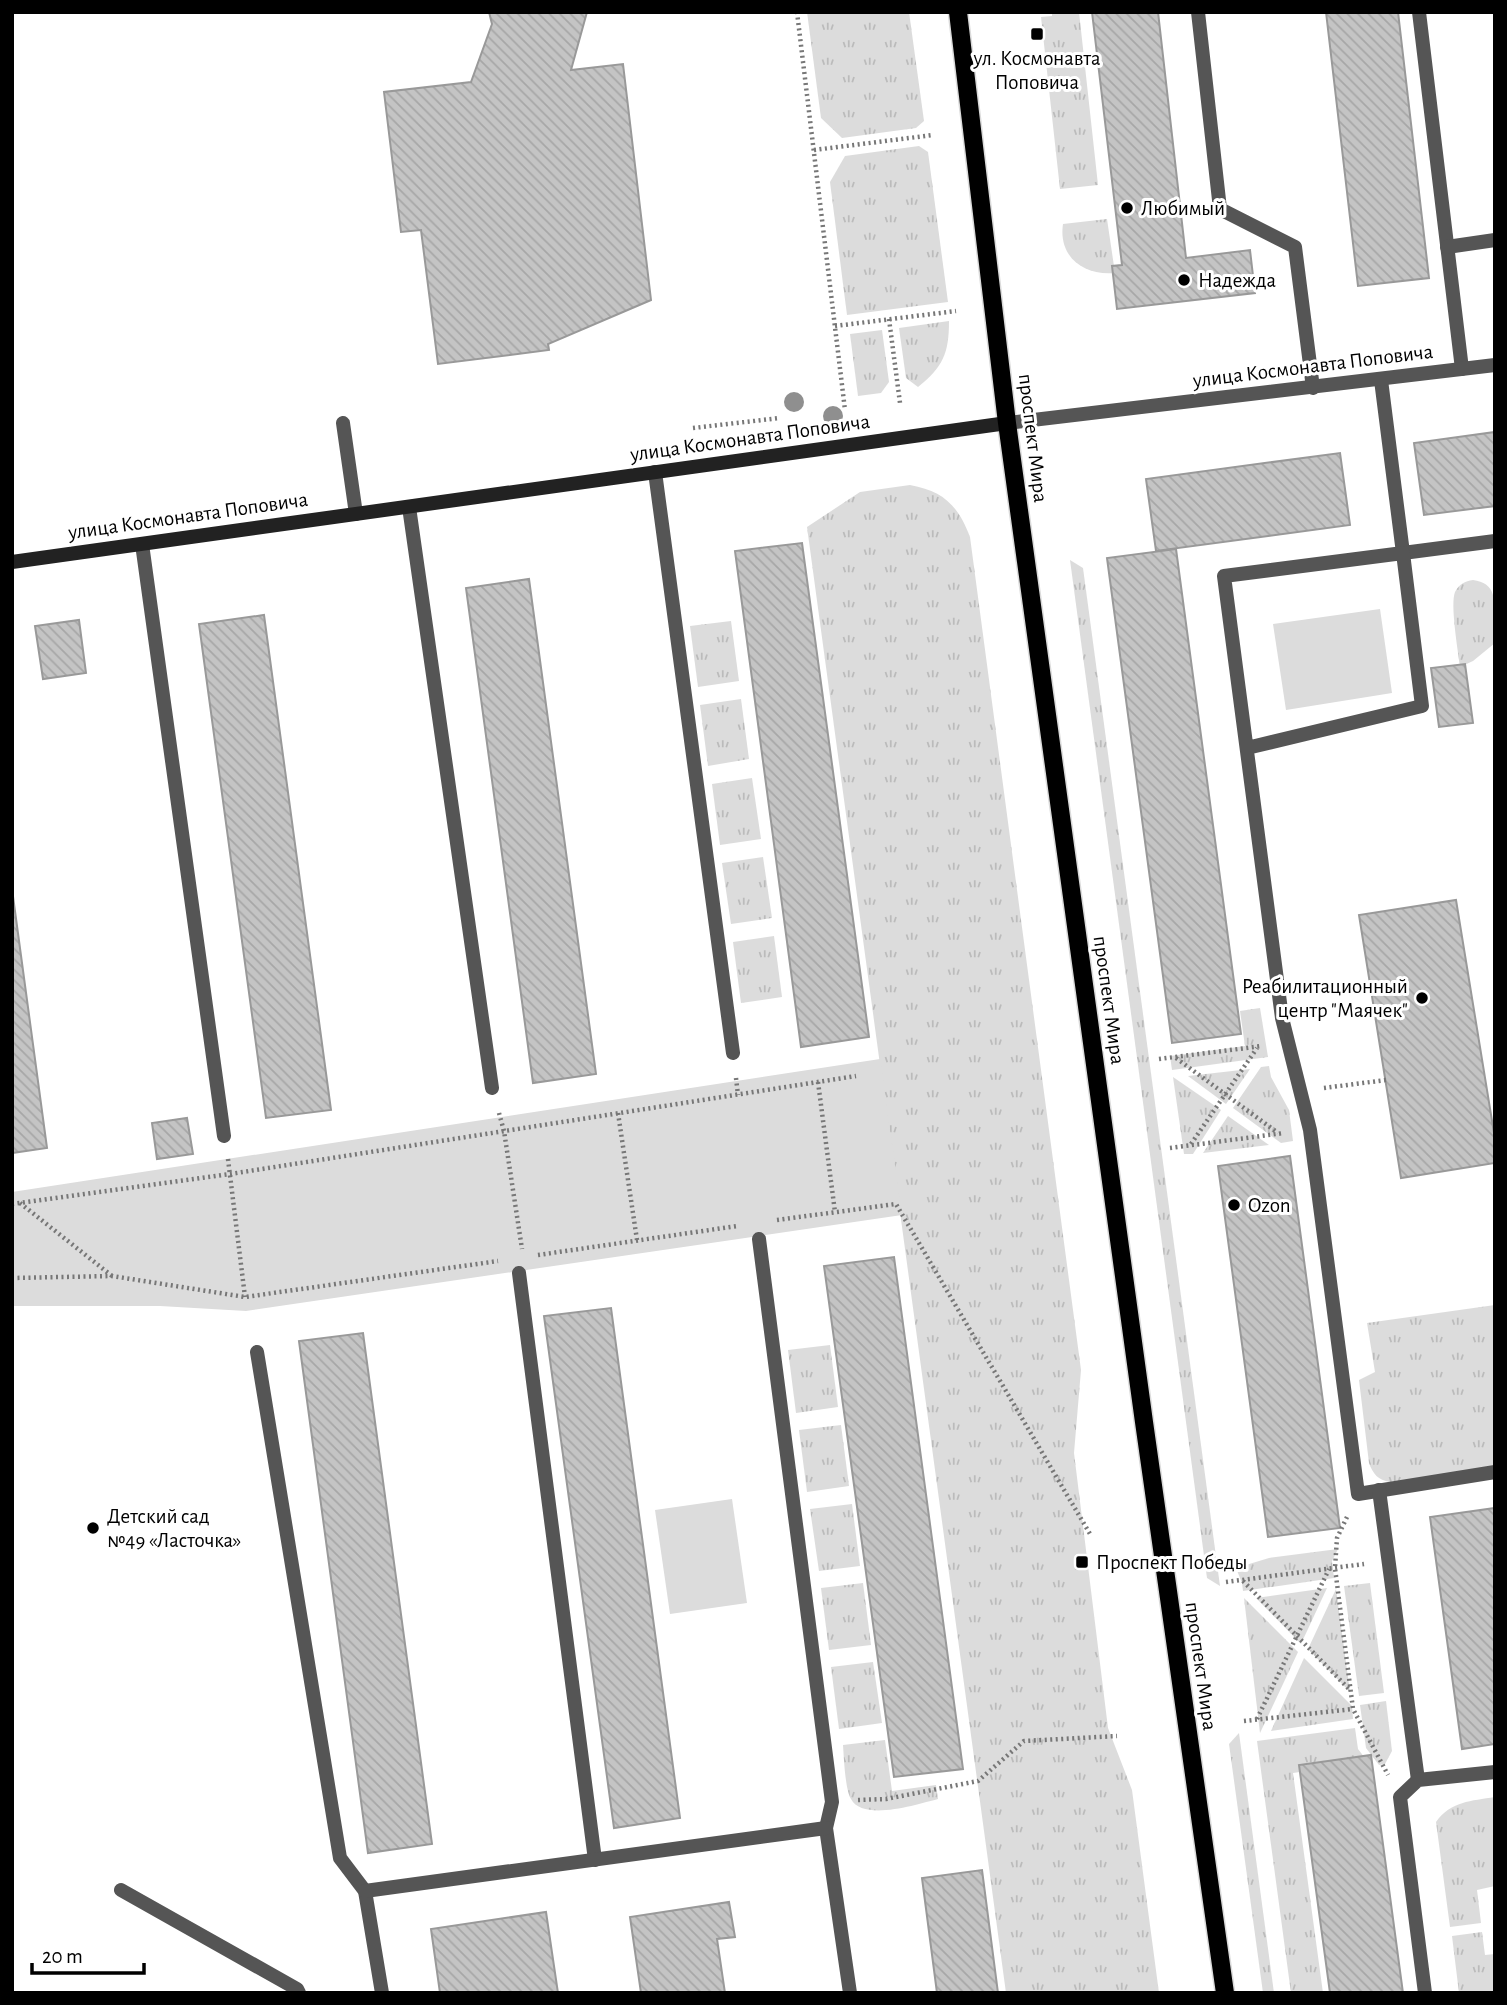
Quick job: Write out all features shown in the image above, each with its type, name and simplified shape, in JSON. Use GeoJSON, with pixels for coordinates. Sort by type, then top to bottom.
{"type":"FeatureCollection","features":[{"type":"Feature","properties":{"kind":"main road","name":"проспект Мира"},"geometry":{"type":"LineString","coordinates":[[958,12],[1007,423],[1225,1993]]}},
{"type":"Feature","properties":{"kind":"street"},"geometry":{"type":"LineString","coordinates":[[1198,12],[1220,209],[1295,247],[1313,388]]}},
{"type":"Feature","properties":{"kind":"street"},"geometry":{"type":"LineString","coordinates":[[1419,12],[1462,369]]}},
{"type":"Feature","properties":{"kind":"street"},"geometry":{"type":"LineString","coordinates":[[1447,247],[1495,240]]}},
{"type":"Feature","properties":{"kind":"street","name":"улица Космонавта Поповича"},"geometry":{"type":"LineString","coordinates":[[13,558],[142,544],[1007,423],[1495,365]]}},
{"type":"Feature","properties":{"kind":"street"},"geometry":{"type":"LineString","coordinates":[[1247,748],[1422,706],[1381,380]]}},
{"type":"Feature","properties":{"kind":"street"},"geometry":{"type":"LineString","coordinates":[[343,423],[356,514]]}},
{"type":"Feature","properties":{"kind":"street"},"geometry":{"type":"LineString","coordinates":[[655,472],[733,1053]]}},
{"type":"Feature","properties":{"kind":"street"},"geometry":{"type":"LineString","coordinates":[[410,507],[492,1088]]}},
{"type":"Feature","properties":{"kind":"street"},"geometry":{"type":"LineString","coordinates":[[142,544],[224,1136]]}},
{"type":"Feature","properties":{"kind":"street"},"geometry":{"type":"LineString","coordinates":[[1494,544],[1224,576],[1282,1018],[1310,1130],[1358,1494],[1495,1472]]}},
{"type":"Feature","properties":{"kind":"street"},"geometry":{"type":"LineString","coordinates":[[759,1239],[832,1802],[826,1828],[850,1993]]}},
{"type":"Feature","properties":{"kind":"street"},"geometry":{"type":"LineString","coordinates":[[519,1273],[595,1860]]}},
{"type":"Feature","properties":{"kind":"street"},"geometry":{"type":"LineString","coordinates":[[257,1352],[340,1858],[365,1891],[382,1993]]}},
{"type":"Feature","properties":{"kind":"street"},"geometry":{"type":"LineString","coordinates":[[1379,1490],[1419,1780]]}},
{"type":"Feature","properties":{"kind":"street"},"geometry":{"type":"LineString","coordinates":[[1425,1993],[1400,1797],[1419,1780],[1495,1772]]}},
{"type":"Feature","properties":{"kind":"street"},"geometry":{"type":"LineString","coordinates":[[365,1891],[826,1828]]}},
{"type":"Feature","properties":{"kind":"street"},"geometry":{"type":"LineString","coordinates":[[121,1890],[299,1993]]}},
{"type":"Feature","properties":{"kind":"path"},"geometry":{"type":"LineString","coordinates":[[797,12],[845,410]]}},
{"type":"Feature","properties":{"kind":"path"},"geometry":{"type":"LineString","coordinates":[[814,150],[933,135]]}},
{"type":"Feature","properties":{"kind":"path"},"geometry":{"type":"LineString","coordinates":[[835,326],[956,311]]}},
{"type":"Feature","properties":{"kind":"path"},"geometry":{"type":"LineString","coordinates":[[889,319],[900,403]]}},
{"type":"Feature","properties":{"kind":"path"},"geometry":{"type":"LineString","coordinates":[[693,428],[780,418]]}},
{"type":"Feature","properties":{"kind":"path"},"geometry":{"type":"LineString","coordinates":[[1159,1059],[1288,1043]]}},
{"type":"Feature","properties":{"kind":"path"},"geometry":{"type":"LineString","coordinates":[[1191,1145],[1258,1047]]}},
{"type":"Feature","properties":{"kind":"path"},"geometry":{"type":"LineString","coordinates":[[1175,1057],[1278,1133]]}},
{"type":"Feature","properties":{"kind":"path"},"geometry":{"type":"LineString","coordinates":[[12,1204],[230,1174],[856,1076]]}},
{"type":"Feature","properties":{"kind":"path"},"geometry":{"type":"LineString","coordinates":[[1300,1091],[1386,1080]]}},
{"type":"Feature","properties":{"kind":"path"},"geometry":{"type":"LineString","coordinates":[[818,1082],[835,1212]]}},
{"type":"Feature","properties":{"kind":"path"},"geometry":{"type":"LineString","coordinates":[[492,1088],[504,1131],[524,1257],[519,1273]]}},
{"type":"Feature","properties":{"kind":"path"},"geometry":{"type":"LineString","coordinates":[[618,1113],[637,1240]]}},
{"type":"Feature","properties":{"kind":"path"},"geometry":{"type":"LineString","coordinates":[[1170,1148],[1310,1130]]}},
{"type":"Feature","properties":{"kind":"path"},"geometry":{"type":"LineString","coordinates":[[224,1136],[245,1297]]}},
{"type":"Feature","properties":{"kind":"path"},"geometry":{"type":"LineString","coordinates":[[20,1203],[113,1276]]}},
{"type":"Feature","properties":{"kind":"path"},"geometry":{"type":"LineString","coordinates":[[770,1222],[896,1204],[1090,1534]]}},
{"type":"Feature","properties":{"kind":"path"},"geometry":{"type":"LineString","coordinates":[[12,1278],[113,1276],[245,1297],[743,1225]]}},
{"type":"Feature","properties":{"kind":"path"},"geometry":{"type":"LineString","coordinates":[[1358,1494],[1337,1538],[1332,1569],[1353,1709],[1400,1797]]}},
{"type":"Feature","properties":{"kind":"path"},"geometry":{"type":"LineString","coordinates":[[1226,1582],[1389,1561]]}},
{"type":"Feature","properties":{"kind":"path"},"geometry":{"type":"LineString","coordinates":[[1257,1720],[1332,1569]]}},
{"type":"Feature","properties":{"kind":"path"},"geometry":{"type":"LineString","coordinates":[[1242,1580],[1350,1690]]}},
{"type":"Feature","properties":{"kind":"path"},"geometry":{"type":"LineString","coordinates":[[1244,1721],[1353,1709]]}},
{"type":"Feature","properties":{"kind":"path"},"geometry":{"type":"LineString","coordinates":[[832,1802],[886,1799],[978,1781],[1024,1741],[1117,1736]]}},
{"type":"Feature","properties":{"kind":"green space"},"geometry":{"type":"Polygon","coordinates":[[[807,12],[909,12],[924,121],[916,128],[842,138],[821,118],[807,12]]]}},
{"type":"Feature","properties":{"kind":"green space"},"geometry":{"type":"Polygon","coordinates":[[[1052,12],[1079,12],[1098,185],[1060,189],[1041,17],[1052,16],[1052,12]]]}},
{"type":"Feature","properties":{"kind":"green space"},"geometry":{"type":"Polygon","coordinates":[[[919,146],[928,152],[948,302],[847,315],[830,182],[845,156],[919,146]]]}},
{"type":"Feature","properties":{"kind":"green space"},"geometry":{"type":"Polygon","coordinates":[[[1107,219],[1115,273],[1084,268],[1069,255],[1063,236],[1063,224],[1107,219]]]}},
{"type":"Feature","properties":{"kind":"green space"},"geometry":{"type":"Polygon","coordinates":[[[949,321],[948,342],[943,358],[933,373],[918,387],[906,378],[899,328],[949,321]]]}},
{"type":"Feature","properties":{"kind":"green space"},"geometry":{"type":"Polygon","coordinates":[[[882,330],[889,382],[881,393],[858,396],[850,334],[882,330]]]}},
{"type":"Feature","properties":{"kind":"green space"},"geometry":{"type":"Polygon","coordinates":[[[910,485],[932,491],[948,501],[960,516],[970,537],[1081,1370],[1074,1453],[1108,1728],[1132,1790],[1159,1993],[1006,1993],[807,527],[860,492],[910,485]]]}},
{"type":"Feature","properties":{"kind":"green space"},"geometry":{"type":"Polygon","coordinates":[[[1070,560],[1083,568],[1220,1586],[1207,1578],[1070,560]]]}},
{"type":"Feature","properties":{"kind":"green space"},"geometry":{"type":"Polygon","coordinates":[[[1473,580],[1486,584],[1493,595],[1495,643],[1473,661],[1460,667],[1454,598],[1460,585],[1473,580]]]}},
{"type":"Feature","properties":{"kind":"green space"},"geometry":{"type":"Polygon","coordinates":[[[1380,609],[1392,693],[1286,710],[1273,624],[1380,609]]]}},
{"type":"Feature","properties":{"kind":"green space"},"geometry":{"type":"Polygon","coordinates":[[[731,621],[739,681],[698,687],[690,626],[731,621]]]}},
{"type":"Feature","properties":{"kind":"green space"},"geometry":{"type":"Polygon","coordinates":[[[741,699],[749,759],[708,766],[700,705],[741,699]]]}},
{"type":"Feature","properties":{"kind":"green space"},"geometry":{"type":"Polygon","coordinates":[[[752,778],[761,839],[720,845],[712,784],[752,778]]]}},
{"type":"Feature","properties":{"kind":"green space"},"geometry":{"type":"Polygon","coordinates":[[[763,857],[772,918],[731,924],[722,863],[763,857]]]}},
{"type":"Feature","properties":{"kind":"green space"},"geometry":{"type":"Polygon","coordinates":[[[774,936],[782,997],[741,1003],[733,942],[774,936]]]}},
{"type":"Feature","properties":{"kind":"green space"},"geometry":{"type":"Polygon","coordinates":[[[1260,1008],[1268,1057],[1172,1070],[1170,1056],[1245,1046],[1240,1011],[1260,1008]]]}},
{"type":"Feature","properties":{"kind":"green space"},"geometry":{"type":"Polygon","coordinates":[[[880,1059],[902,1215],[246,1311],[160,1306],[12,1306],[12,1192],[880,1059]]]}},
{"type":"Feature","properties":{"kind":"green space"},"geometry":{"type":"Polygon","coordinates":[[[1269,1066],[1271,1077],[1289,1110],[1293,1141],[1281,1143],[1233,1108],[1261,1067],[1269,1066]]]}},
{"type":"Feature","properties":{"kind":"green space"},"geometry":{"type":"Polygon","coordinates":[[[1250,1069],[1226,1104],[1188,1076],[1250,1069]]]}},
{"type":"Feature","properties":{"kind":"green space"},"geometry":{"type":"Polygon","coordinates":[[[1173,1077],[1221,1110],[1193,1154],[1184,1154],[1173,1077]]]}},
{"type":"Feature","properties":{"kind":"green space"},"geometry":{"type":"Polygon","coordinates":[[[1228,1116],[1269,1145],[1203,1153],[1228,1116]]]}},
{"type":"Feature","properties":{"kind":"green space"},"geometry":{"type":"Polygon","coordinates":[[[1495,1305],[1495,1470],[1390,1482],[1379,1478],[1369,1463],[1359,1380],[1375,1372],[1367,1323],[1495,1305]]]}},
{"type":"Feature","properties":{"kind":"green space"},"geometry":{"type":"Polygon","coordinates":[[[830,1345],[838,1407],[796,1413],[788,1350],[830,1345]]]}},
{"type":"Feature","properties":{"kind":"green space"},"geometry":{"type":"Polygon","coordinates":[[[841,1425],[849,1486],[807,1492],[799,1430],[841,1425]]]}},
{"type":"Feature","properties":{"kind":"green space"},"geometry":{"type":"Polygon","coordinates":[[[732,1499],[747,1603],[670,1614],[655,1510],[732,1499]]]}},
{"type":"Feature","properties":{"kind":"green space"},"geometry":{"type":"Polygon","coordinates":[[[852,1504],[860,1566],[819,1571],[810,1509],[852,1504]]]}},
{"type":"Feature","properties":{"kind":"green space"},"geometry":{"type":"Polygon","coordinates":[[[1338,1549],[1332,1561],[1334,1578],[1243,1591],[1236,1568],[1269,1558],[1338,1549]]]}},
{"type":"Feature","properties":{"kind":"green space"},"geometry":{"type":"Polygon","coordinates":[[[863,1583],[871,1645],[829,1650],[821,1588],[863,1583]]]}},
{"type":"Feature","properties":{"kind":"green space"},"geometry":{"type":"Polygon","coordinates":[[[1370,1583],[1384,1693],[1359,1696],[1344,1586],[1370,1583]]]}},
{"type":"Feature","properties":{"kind":"green space"},"geometry":{"type":"Polygon","coordinates":[[[1327,1588],[1301,1644],[1256,1598],[1327,1588]]]}},
{"type":"Feature","properties":{"kind":"green space"},"geometry":{"type":"Polygon","coordinates":[[[1336,1589],[1350,1692],[1308,1649],[1336,1589]]]}},
{"type":"Feature","properties":{"kind":"green space"},"geometry":{"type":"Polygon","coordinates":[[[1244,1598],[1298,1652],[1260,1733],[1244,1598]]]}},
{"type":"Feature","properties":{"kind":"green space"},"geometry":{"type":"Polygon","coordinates":[[[1304,1658],[1352,1706],[1353,1719],[1271,1731],[1304,1658]]]}},
{"type":"Feature","properties":{"kind":"green space"},"geometry":{"type":"Polygon","coordinates":[[[873,1662],[882,1723],[839,1729],[831,1667],[873,1662]]]}},
{"type":"Feature","properties":{"kind":"green space"},"geometry":{"type":"Polygon","coordinates":[[[1386,1701],[1392,1751],[1385,1764],[1379,1765],[1366,1748],[1360,1705],[1386,1701]]]}},
{"type":"Feature","properties":{"kind":"green space"},"geometry":{"type":"Polygon","coordinates":[[[1355,1728],[1358,1749],[1368,1762],[1293,1773],[1323,1993],[1291,1993],[1257,1741],[1355,1728]]]}},
{"type":"Feature","properties":{"kind":"green space"},"geometry":{"type":"Polygon","coordinates":[[[1239,1733],[1274,1993],[1263,1993],[1229,1744],[1239,1733]]]}},
{"type":"Feature","properties":{"kind":"green space"},"geometry":{"type":"Polygon","coordinates":[[[885,1740],[892,1791],[936,1785],[938,1799],[892,1810],[857,1806],[851,1799],[846,1781],[843,1745],[885,1740]]]}},
{"type":"Feature","properties":{"kind":"green space"},"geometry":{"type":"Polygon","coordinates":[[[1495,1797],[1495,1886],[1477,1890],[1481,1923],[1450,1927],[1436,1822],[1455,1806],[1495,1797]]]}},
{"type":"Feature","properties":{"kind":"green space"},"geometry":{"type":"Polygon","coordinates":[[[1482,1932],[1485,1955],[1495,1954],[1495,1993],[1459,1993],[1452,1936],[1482,1932]]]}},
{"type":"Feature","properties":{"kind":"building"},"geometry":{"type":"Polygon","coordinates":[[[489,12],[587,12],[571,70],[623,64],[651,300],[548,344],[549,350],[438,364],[421,230],[401,232],[384,92],[471,82],[492,24],[489,12]]]}},
{"type":"Feature","properties":{"kind":"building"},"geometry":{"type":"Polygon","coordinates":[[[1092,12],[1158,12],[1186,258],[1250,250],[1255,293],[1117,309],[1112,266],[1122,265],[1092,12]]]}},
{"type":"Feature","properties":{"kind":"building"},"geometry":{"type":"Polygon","coordinates":[[[1326,12],[1398,12],[1429,278],[1358,286],[1326,12]]]}},
{"type":"Feature","properties":{"kind":"building"},"geometry":{"type":"Polygon","coordinates":[[[1495,432],[1495,506],[1424,515],[1414,443],[1495,432]]]}},
{"type":"Feature","properties":{"kind":"building"},"geometry":{"type":"Polygon","coordinates":[[[1340,453],[1350,525],[1156,551],[1146,479],[1340,453]]]}},
{"type":"Feature","properties":{"kind":"building"},"geometry":{"type":"Polygon","coordinates":[[[802,543],[869,1037],[801,1047],[735,551],[802,543]]]}},
{"type":"Feature","properties":{"kind":"building"},"geometry":{"type":"Polygon","coordinates":[[[1176,549],[1241,1034],[1172,1043],[1107,558],[1176,549]]]}},
{"type":"Feature","properties":{"kind":"building"},"geometry":{"type":"Polygon","coordinates":[[[529,579],[596,1074],[533,1083],[466,588],[529,579]]]}},
{"type":"Feature","properties":{"kind":"building"},"geometry":{"type":"Polygon","coordinates":[[[264,615],[331,1110],[266,1118],[199,624],[264,615]]]}},
{"type":"Feature","properties":{"kind":"building"},"geometry":{"type":"Polygon","coordinates":[[[79,620],[86,673],[43,679],[35,626],[79,620]]]}},
{"type":"Feature","properties":{"kind":"building"},"geometry":{"type":"Polygon","coordinates":[[[1465,664],[1473,723],[1439,727],[1431,668],[1465,664]]]}},
{"type":"Feature","properties":{"kind":"building"},"geometry":{"type":"Polygon","coordinates":[[[12,889],[47,1148],[12,1153],[12,889]]]}},
{"type":"Feature","properties":{"kind":"building","name":"Реабилитационный центр \"Маячек\""},"geometry":{"type":"Polygon","coordinates":[[[1456,900],[1495,1139],[1495,1163],[1401,1178],[1359,915],[1456,900]]]}},
{"type":"Feature","properties":{"kind":"building"},"geometry":{"type":"Polygon","coordinates":[[[187,1118],[193,1154],[157,1159],[152,1123],[187,1118]]]}},
{"type":"Feature","properties":{"kind":"building"},"geometry":{"type":"Polygon","coordinates":[[[1290,1156],[1340,1528],[1268,1537],[1218,1166],[1290,1156]]]}},
{"type":"Feature","properties":{"kind":"building"},"geometry":{"type":"Polygon","coordinates":[[[894,1257],[963,1769],[894,1777],[824,1266],[894,1257]]]}},
{"type":"Feature","properties":{"kind":"building"},"geometry":{"type":"Polygon","coordinates":[[[611,1308],[680,1818],[614,1828],[544,1316],[611,1308]]]}},
{"type":"Feature","properties":{"kind":"building"},"geometry":{"type":"Polygon","coordinates":[[[363,1333],[432,1844],[368,1853],[299,1341],[363,1333]]]}},
{"type":"Feature","properties":{"kind":"building"},"geometry":{"type":"Polygon","coordinates":[[[1495,1508],[1495,1744],[1462,1749],[1430,1517],[1495,1508]]]}},
{"type":"Feature","properties":{"kind":"building"},"geometry":{"type":"Polygon","coordinates":[[[1371,1755],[1403,1993],[1330,1993],[1299,1765],[1371,1755]]]}},
{"type":"Feature","properties":{"kind":"building"},"geometry":{"type":"Polygon","coordinates":[[[982,1870],[998,1993],[937,1993],[922,1878],[982,1870]]]}},
{"type":"Feature","properties":{"kind":"building"},"geometry":{"type":"Polygon","coordinates":[[[729,1902],[735,1937],[717,1939],[725,1993],[641,1993],[630,1917],[729,1902]]]}},
{"type":"Feature","properties":{"kind":"building"},"geometry":{"type":"Polygon","coordinates":[[[546,1912],[558,1993],[440,1993],[431,1929],[546,1912]]]}},
{"type":"Feature","properties":{"kind":"place","name":"ул. Космонавта Поповича"},"geometry":{"type":"Point","coordinates":[1037,34]}},
{"type":"Feature","properties":{"kind":"place","name":"Любимый"},"geometry":{"type":"Point","coordinates":[1127,208]}},
{"type":"Feature","properties":{"kind":"place","name":"Надежда"},"geometry":{"type":"Point","coordinates":[1184,280]}},
{"type":"Feature","properties":{"kind":"place","name":"Реабилитационный центр \"Маячек\""},"geometry":{"type":"Point","coordinates":[1422,998]}},
{"type":"Feature","properties":{"kind":"place","name":"Ozon"},"geometry":{"type":"Point","coordinates":[1234,1205]}},
{"type":"Feature","properties":{"kind":"place","name":"Детский сад №49 «Ласточка»"},"geometry":{"type":"Point","coordinates":[93,1528]}},
{"type":"Feature","properties":{"kind":"place","name":"Проспект Победы"},"geometry":{"type":"Point","coordinates":[1082,1562]}}]}
